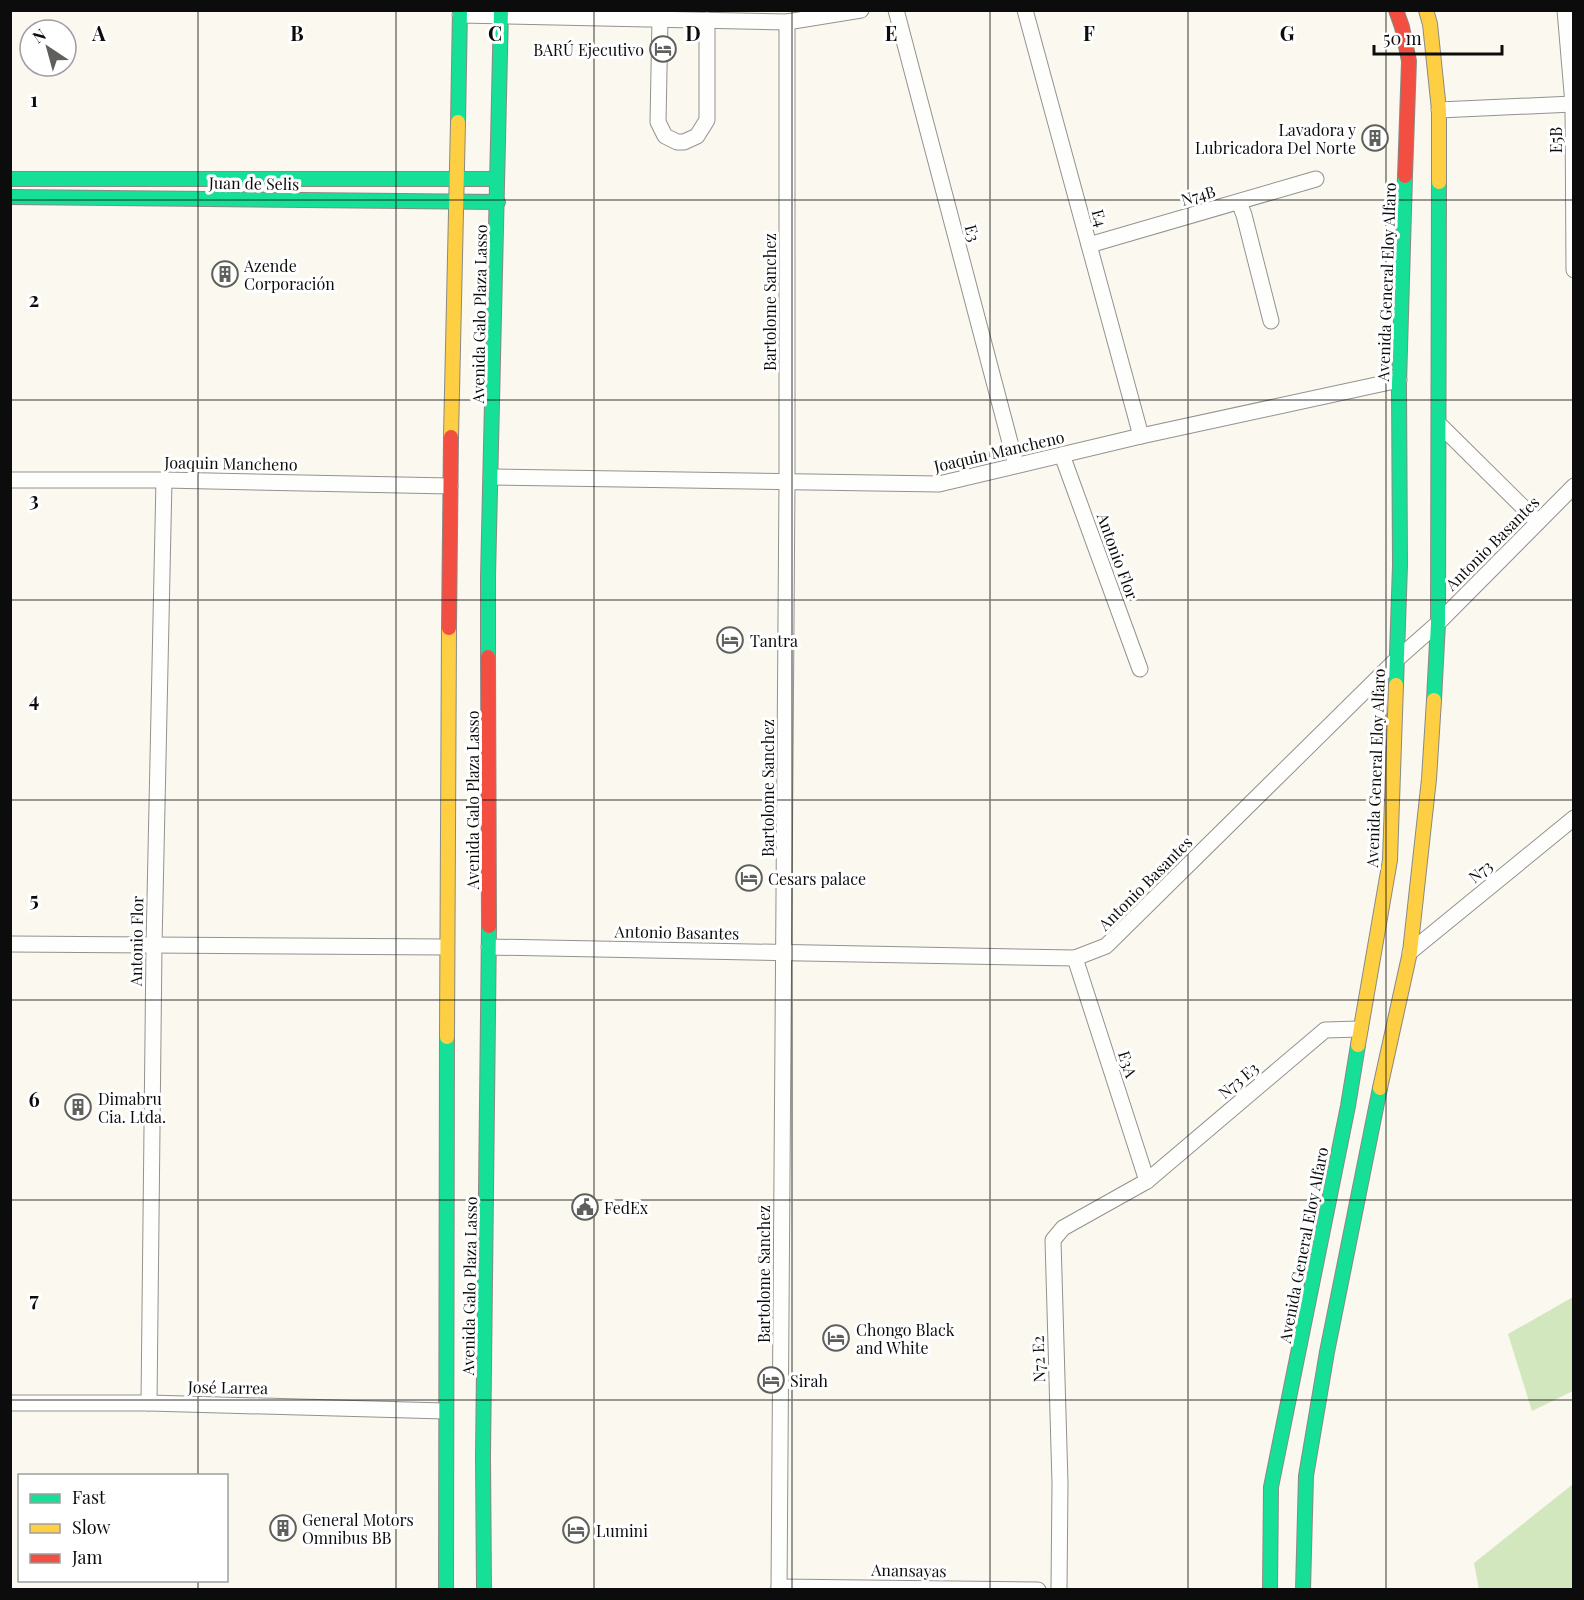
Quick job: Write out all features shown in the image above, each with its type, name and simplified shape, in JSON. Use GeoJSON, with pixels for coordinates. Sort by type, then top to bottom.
{"type":"FeatureCollection","features":[{"type":"Feature","properties":{"kind":"main road","name":"Avenida General Eloy Alfaro"},"geometry":{"type":"LineString","coordinates":[[1270,1590],[1271,1487],[1348,1106],[1390,860],[1400,565],[1399,380],[1409,61],[1396,10]]}},
{"type":"Feature","properties":{"kind":"main road"},"geometry":{"type":"LineString","coordinates":[[1303,1590],[1306,1476],[1328,1352],[1392,1029],[1410,952],[1429,779],[1438,623],[1439,110],[1430,24],[1426,10]]}},
{"type":"Feature","properties":{"kind":"main road","name":"Avenida Galo Plaza Lasso"},"geometry":{"type":"LineString","coordinates":[[446,1590],[446,947],[450,486],[460,13]]}},
{"type":"Feature","properties":{"kind":"main road","name":"Avenida Galo Plaza Lasso"},"geometry":{"type":"LineString","coordinates":[[484,1590],[483,1434],[489,947],[488,577],[501,13]]}},
{"type":"Feature","properties":{"kind":"main road","name":"Juan de Selis"},"geometry":{"type":"LineString","coordinates":[[10,179],[457,181],[497,179]]}},
{"type":"Feature","properties":{"kind":"main road","name":"Juan de Selis"},"geometry":{"type":"LineString","coordinates":[[10,197],[498,202]]}},
{"type":"Feature","properties":{"kind":"street"},"geometry":{"type":"LineString","coordinates":[[460,13],[787,22],[861,10]]}},
{"type":"Feature","properties":{"kind":"street","name":"E3"},"geometry":{"type":"LineString","coordinates":[[896,10],[1016,465]]}},
{"type":"Feature","properties":{"kind":"street","name":"E4"},"geometry":{"type":"LineString","coordinates":[[1025,10],[1141,436]]}},
{"type":"Feature","properties":{"kind":"street","name":"E5B"},"geometry":{"type":"LineString","coordinates":[[1565,10],[1573,104],[1574,270]]}},
{"type":"Feature","properties":{"kind":"street"},"geometry":{"type":"LineString","coordinates":[[660,19],[658,122],[665,136],[676,142],[684,142],[697,136],[707,120],[706,20]]}},
{"type":"Feature","properties":{"kind":"street","name":"Bartolome Sanchez"},"geometry":{"type":"LineString","coordinates":[[779,1588],[788,482],[787,22]]}},
{"type":"Feature","properties":{"kind":"street"},"geometry":{"type":"LineString","coordinates":[[1439,110],[1573,104]]}},
{"type":"Feature","properties":{"kind":"street","name":"N74B"},"geometry":{"type":"LineString","coordinates":[[1089,245],[1316,179]]}},
{"type":"Feature","properties":{"kind":"street"},"geometry":{"type":"LineString","coordinates":[[1239,202],[1271,321]]}},
{"type":"Feature","properties":{"kind":"street","name":"Joaquin Mancheno"},"geometry":{"type":"LineString","coordinates":[[491,477],[939,484],[1141,436],[1399,380]]}},
{"type":"Feature","properties":{"kind":"street"},"geometry":{"type":"LineString","coordinates":[[1440,425],[1538,522]]}},
{"type":"Feature","properties":{"kind":"street","name":"Antonio Flor"},"geometry":{"type":"LineString","coordinates":[[1062,455],[1140,669]]}},
{"type":"Feature","properties":{"kind":"street","name":"Joaquin Mancheno"},"geometry":{"type":"LineString","coordinates":[[10,480],[164,480],[450,486]]}},
{"type":"Feature","properties":{"kind":"street","name":"Antonio Flor"},"geometry":{"type":"LineString","coordinates":[[150,1403],[154,945],[164,480]]}},
{"type":"Feature","properties":{"kind":"street","name":"Antonio Basantes"},"geometry":{"type":"LineString","coordinates":[[489,947],[1075,958],[1106,946],[1395,661],[1438,623],[1574,486]]}},
{"type":"Feature","properties":{"kind":"street","name":"N73"},"geometry":{"type":"LineString","coordinates":[[1410,952],[1574,818]]}},
{"type":"Feature","properties":{"kind":"street"},"geometry":{"type":"LineString","coordinates":[[10,944],[446,947]]}},
{"type":"Feature","properties":{"kind":"street","name":"E3A"},"geometry":{"type":"LineString","coordinates":[[1075,958],[1147,1181]]}},
{"type":"Feature","properties":{"kind":"street","name":"N73 E3"},"geometry":{"type":"LineString","coordinates":[[1147,1181],[1325,1030],[1360,1029]]}},
{"type":"Feature","properties":{"kind":"street","name":"N72 E2"},"geometry":{"type":"LineString","coordinates":[[1059,1590],[1060,1483],[1053,1240],[1063,1228],[1147,1181]]}},
{"type":"Feature","properties":{"kind":"street","name":"José Larrea"},"geometry":{"type":"LineString","coordinates":[[10,1403],[150,1403],[445,1411]]}},
{"type":"Feature","properties":{"kind":"street","name":"Anansayas"},"geometry":{"type":"LineString","coordinates":[[779,1588],[1038,1590]]}},
{"type":"Feature","properties":{"kind":"green space"},"geometry":{"type":"Polygon","coordinates":[[[1573,1297],[1573,1391],[1532,1411],[1508,1334],[1573,1297]]]}},
{"type":"Feature","properties":{"kind":"green space"},"geometry":{"type":"Polygon","coordinates":[[[1573,1484],[1573,1589],[1479,1589],[1474,1563],[1573,1484]]]}},
{"type":"Feature","properties":{"kind":"traffic: fast"},"geometry":{"type":"LineString","coordinates":[[458,122],[460,10]]}},
{"type":"Feature","properties":{"kind":"traffic: fast"},"geometry":{"type":"LineString","coordinates":[[488,657],[501,10]]}},
{"type":"Feature","properties":{"kind":"traffic: fast"},"geometry":{"type":"LineString","coordinates":[[1396,685],[1400,565],[1399,384],[1405,176]]}},
{"type":"Feature","properties":{"kind":"traffic: fast"},"geometry":{"type":"LineString","coordinates":[[10,179],[497,179]]}},
{"type":"Feature","properties":{"kind":"traffic: fast"},"geometry":{"type":"LineString","coordinates":[[1434,700],[1438,623],[1439,182]]}},
{"type":"Feature","properties":{"kind":"traffic: fast"},"geometry":{"type":"LineString","coordinates":[[10,197],[498,202]]}},
{"type":"Feature","properties":{"kind":"traffic: fast"},"geometry":{"type":"LineString","coordinates":[[484,1590],[483,1457],[489,926]]}},
{"type":"Feature","properties":{"kind":"traffic: fast"},"geometry":{"type":"LineString","coordinates":[[446,1590],[447,1037]]}},
{"type":"Feature","properties":{"kind":"traffic: fast"},"geometry":{"type":"LineString","coordinates":[[1270,1590],[1271,1487],[1348,1106],[1358,1045]]}},
{"type":"Feature","properties":{"kind":"traffic: fast"},"geometry":{"type":"LineString","coordinates":[[1303,1590],[1306,1476],[1327,1352],[1380,1088]]}},
{"type":"Feature","properties":{"kind":"traffic: slow"},"geometry":{"type":"LineString","coordinates":[[1426,10],[1430,24],[1439,110],[1439,182]]}},
{"type":"Feature","properties":{"kind":"traffic: slow"},"geometry":{"type":"LineString","coordinates":[[451,437],[458,122]]}},
{"type":"Feature","properties":{"kind":"traffic: slow"},"geometry":{"type":"LineString","coordinates":[[447,1037],[449,628]]}},
{"type":"Feature","properties":{"kind":"traffic: slow"},"geometry":{"type":"LineString","coordinates":[[1358,1045],[1390,860],[1396,685]]}},
{"type":"Feature","properties":{"kind":"traffic: slow"},"geometry":{"type":"LineString","coordinates":[[1380,1088],[1410,952],[1429,779],[1434,700]]}},
{"type":"Feature","properties":{"kind":"traffic: jam"},"geometry":{"type":"LineString","coordinates":[[1396,10],[1409,61],[1405,176]]}},
{"type":"Feature","properties":{"kind":"traffic: jam"},"geometry":{"type":"LineString","coordinates":[[449,628],[451,437]]}},
{"type":"Feature","properties":{"kind":"traffic: jam"},"geometry":{"type":"LineString","coordinates":[[488,657],[489,926]]}},
{"type":"Feature","properties":{"kind":"place","name":"BARÚ Ejecutivo"},"geometry":{"type":"Point","coordinates":[663,49]}},
{"type":"Feature","properties":{"kind":"place","name":"Lavadora y Lubricadora Del Norte"},"geometry":{"type":"Point","coordinates":[1375,138]}},
{"type":"Feature","properties":{"kind":"place","name":"Azende Corporación"},"geometry":{"type":"Point","coordinates":[225,274]}},
{"type":"Feature","properties":{"kind":"place","name":"Tantra"},"geometry":{"type":"Point","coordinates":[730,640]}},
{"type":"Feature","properties":{"kind":"place","name":"Cesars palace"},"geometry":{"type":"Point","coordinates":[749,878]}},
{"type":"Feature","properties":{"kind":"place","name":"Dimabru Cia. Ltda."},"geometry":{"type":"Point","coordinates":[78,1107]}},
{"type":"Feature","properties":{"kind":"place","name":"FedEx"},"geometry":{"type":"Point","coordinates":[585,1207]}},
{"type":"Feature","properties":{"kind":"place","name":"Chongo Black and White"},"geometry":{"type":"Point","coordinates":[836,1338]}},
{"type":"Feature","properties":{"kind":"place","name":"Sirah"},"geometry":{"type":"Point","coordinates":[771,1380]}},
{"type":"Feature","properties":{"kind":"place","name":"General Motors Omnibus BB"},"geometry":{"type":"Point","coordinates":[283,1528]}},
{"type":"Feature","properties":{"kind":"place","name":"Lumini"},"geometry":{"type":"Point","coordinates":[576,1530]}}]}
